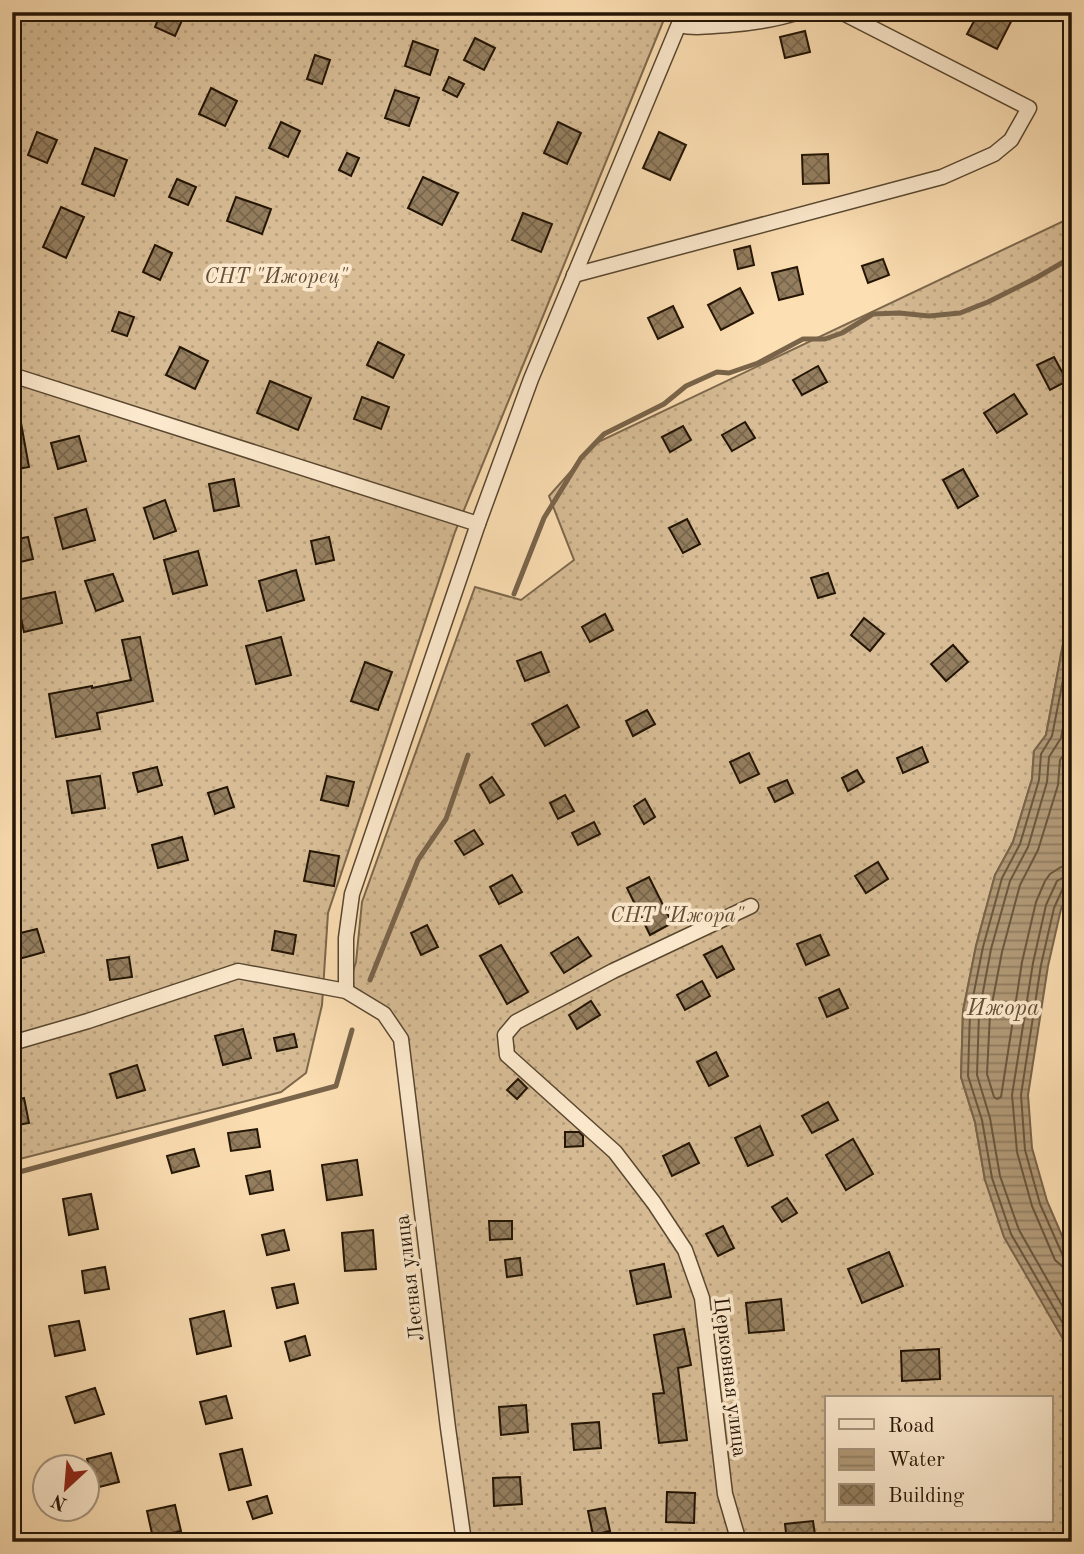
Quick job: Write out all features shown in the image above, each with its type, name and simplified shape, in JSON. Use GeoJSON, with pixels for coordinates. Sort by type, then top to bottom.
{"type":"FeatureCollection","features":[{"type":"Feature","properties":{"kind":"street"},"geometry":{"type":"LineString","coordinates":[[12,1044],[238,971],[346,991],[346,938],[352,894],[478,524],[531,379],[681,19],[692,28],[762,22],[799,12]]}},
{"type":"Feature","properties":{"kind":"street"},"geometry":{"type":"LineString","coordinates":[[574,275],[942,177],[993,154],[1011,140],[1029,108],[841,12]]}},
{"type":"Feature","properties":{"kind":"street"},"geometry":{"type":"LineString","coordinates":[[12,375],[478,524]]}},
{"type":"Feature","properties":{"kind":"street","name":"Церковная улица"},"geometry":{"type":"LineString","coordinates":[[739,1542],[725,1494],[702,1298],[685,1250],[654,1203],[615,1153],[508,1055],[505,1035],[516,1022],[613,971],[751,906]]}},
{"type":"Feature","properties":{"kind":"street","name":"Лесная улица"},"geometry":{"type":"LineString","coordinates":[[346,991],[384,1014],[401,1039],[464,1542]]}},
{"type":"Feature","properties":{"kind":"green space","name":"СНТ \"Ижорец\""},"geometry":{"type":"Polygon","coordinates":[[[12,12],[667,12],[455,532],[328,913],[322,1005],[306,1073],[281,1092],[12,1161],[12,12]]]}},
{"type":"Feature","properties":{"kind":"green space","name":"СНТ \"Ижора\""},"geometry":{"type":"Polygon","coordinates":[[[1072,217],[1072,596],[1046,735],[1034,751],[1032,779],[1013,842],[995,875],[976,946],[963,1011],[961,1077],[975,1122],[985,1180],[1038,1294],[1072,1350],[1072,1542],[464,1542],[401,1039],[384,1014],[346,991],[356,962],[362,902],[475,587],[521,600],[574,560],[549,496],[596,443],[1072,217]]]}},
{"type":"Feature","properties":{"kind":"water","name":"Ижора"},"geometry":{"type":"Polygon","coordinates":[[[1072,596],[1072,885],[1061,909],[1048,966],[1028,1095],[1032,1148],[1047,1201],[1072,1259],[1072,1350],[1004,1237],[985,1180],[975,1122],[961,1077],[963,1011],[976,946],[995,875],[1013,842],[1032,779],[1034,751],[1046,735],[1072,596]]]}},
{"type":"Feature","properties":{"kind":"building"},"geometry":{"type":"Polygon","coordinates":[[[161,12],[176,12],[184,16],[175,36],[155,27],[161,12]]]}},
{"type":"Feature","properties":{"kind":"building"},"geometry":{"type":"Polygon","coordinates":[[[979,12],[1016,12],[997,49],[967,34],[979,12]]]}},
{"type":"Feature","properties":{"kind":"building"},"geometry":{"type":"Polygon","coordinates":[[[805,31],[810,52],[785,58],[780,37],[805,31]]]}},
{"type":"Feature","properties":{"kind":"building"},"geometry":{"type":"Polygon","coordinates":[[[475,38],[495,48],[484,70],[464,60],[475,38]]]}},
{"type":"Feature","properties":{"kind":"building"},"geometry":{"type":"Polygon","coordinates":[[[413,41],[438,50],[430,75],[405,66],[413,41]]]}},
{"type":"Feature","properties":{"kind":"building"},"geometry":{"type":"Polygon","coordinates":[[[315,55],[330,60],[322,84],[307,79],[315,55]]]}},
{"type":"Feature","properties":{"kind":"building"},"geometry":{"type":"Polygon","coordinates":[[[449,77],[464,84],[457,97],[443,90],[449,77]]]}},
{"type":"Feature","properties":{"kind":"building"},"geometry":{"type":"Polygon","coordinates":[[[211,88],[237,101],[225,126],[199,114],[211,88]]]}},
{"type":"Feature","properties":{"kind":"building"},"geometry":{"type":"Polygon","coordinates":[[[395,90],[419,98],[409,126],[385,118],[395,90]]]}},
{"type":"Feature","properties":{"kind":"building"},"geometry":{"type":"Polygon","coordinates":[[[281,122],[300,131],[288,157],[269,148],[281,122]]]}},
{"type":"Feature","properties":{"kind":"building"},"geometry":{"type":"Polygon","coordinates":[[[558,122],[581,133],[567,164],[544,153],[558,122]]]}},
{"type":"Feature","properties":{"kind":"building"},"geometry":{"type":"Polygon","coordinates":[[[37,132],[57,140],[47,163],[28,155],[37,132]]]}},
{"type":"Feature","properties":{"kind":"building"},"geometry":{"type":"Polygon","coordinates":[[[659,132],[686,145],[670,180],[643,168],[659,132]]]}},
{"type":"Feature","properties":{"kind":"building"},"geometry":{"type":"Polygon","coordinates":[[[95,148],[127,160],[114,196],[82,184],[95,148]]]}},
{"type":"Feature","properties":{"kind":"building"},"geometry":{"type":"Polygon","coordinates":[[[347,153],[359,158],[351,176],[339,170],[347,153]]]}},
{"type":"Feature","properties":{"kind":"building"},"geometry":{"type":"Polygon","coordinates":[[[828,154],[829,183],[803,184],[802,155],[828,154]]]}},
{"type":"Feature","properties":{"kind":"building"},"geometry":{"type":"Polygon","coordinates":[[[423,177],[458,193],[442,225],[408,208],[423,177]]]}},
{"type":"Feature","properties":{"kind":"building"},"geometry":{"type":"Polygon","coordinates":[[[177,179],[196,187],[188,205],[169,197],[177,179]]]}},
{"type":"Feature","properties":{"kind":"building"},"geometry":{"type":"Polygon","coordinates":[[[236,197],[271,209],[262,234],[227,221],[236,197]]]}},
{"type":"Feature","properties":{"kind":"building"},"geometry":{"type":"Polygon","coordinates":[[[61,207],[84,217],[66,258],[43,247],[61,207]]]}},
{"type":"Feature","properties":{"kind":"building"},"geometry":{"type":"Polygon","coordinates":[[[523,213],[552,224],[541,252],[512,240],[523,213]]]}},
{"type":"Feature","properties":{"kind":"building"},"geometry":{"type":"Polygon","coordinates":[[[155,245],[172,253],[160,280],[143,272],[155,245]]]}},
{"type":"Feature","properties":{"kind":"building"},"geometry":{"type":"Polygon","coordinates":[[[750,246],[754,265],[738,269],[734,250],[750,246]]]}},
{"type":"Feature","properties":{"kind":"building"},"geometry":{"type":"Polygon","coordinates":[[[883,259],[889,275],[868,283],[862,266],[883,259]]]}},
{"type":"Feature","properties":{"kind":"building"},"geometry":{"type":"Polygon","coordinates":[[[797,267],[803,294],[779,300],[772,273],[797,267]]]}},
{"type":"Feature","properties":{"kind":"building"},"geometry":{"type":"Polygon","coordinates":[[[740,288],[753,313],[721,330],[708,305],[740,288]]]}},
{"type":"Feature","properties":{"kind":"building"},"geometry":{"type":"Polygon","coordinates":[[[673,306],[683,327],[658,339],[648,318],[673,306]]]}},
{"type":"Feature","properties":{"kind":"building"},"geometry":{"type":"Polygon","coordinates":[[[119,312],[134,317],[127,336],[112,331],[119,312]]]}},
{"type":"Feature","properties":{"kind":"building"},"geometry":{"type":"Polygon","coordinates":[[[378,342],[404,355],[393,378],[367,365],[378,342]]]}},
{"type":"Feature","properties":{"kind":"building"},"geometry":{"type":"Polygon","coordinates":[[[180,347],[208,361],[195,389],[166,375],[180,347]]]}},
{"type":"Feature","properties":{"kind":"building"},"geometry":{"type":"Polygon","coordinates":[[[1054,357],[1067,381],[1050,390],[1037,365],[1054,357]]]}},
{"type":"Feature","properties":{"kind":"building"},"geometry":{"type":"Polygon","coordinates":[[[818,366],[827,382],[802,395],[793,380],[818,366]]]}},
{"type":"Feature","properties":{"kind":"building"},"geometry":{"type":"Polygon","coordinates":[[[270,381],[311,398],[298,430],[257,413],[270,381]]]}},
{"type":"Feature","properties":{"kind":"building"},"geometry":{"type":"Polygon","coordinates":[[[1014,394],[1027,414],[997,433],[984,413],[1014,394]]]}},
{"type":"Feature","properties":{"kind":"building"},"geometry":{"type":"Polygon","coordinates":[[[362,397],[389,407],[381,429],[354,419],[362,397]]]}},
{"type":"Feature","properties":{"kind":"building"},"geometry":{"type":"Polygon","coordinates":[[[19,412],[29,467],[12,470],[12,413],[19,412]]]}},
{"type":"Feature","properties":{"kind":"building"},"geometry":{"type":"Polygon","coordinates":[[[745,422],[755,438],[732,451],[722,435],[745,422]]]}},
{"type":"Feature","properties":{"kind":"building"},"geometry":{"type":"Polygon","coordinates":[[[683,426],[691,440],[670,452],[662,437],[683,426]]]}},
{"type":"Feature","properties":{"kind":"building"},"geometry":{"type":"Polygon","coordinates":[[[79,436],[86,461],[58,469],[51,443],[79,436]]]}},
{"type":"Feature","properties":{"kind":"building"},"geometry":{"type":"Polygon","coordinates":[[[963,469],[978,496],[958,508],[943,480],[963,469]]]}},
{"type":"Feature","properties":{"kind":"building"},"geometry":{"type":"Polygon","coordinates":[[[234,479],[239,506],[214,511],[209,484],[234,479]]]}},
{"type":"Feature","properties":{"kind":"building"},"geometry":{"type":"Polygon","coordinates":[[[165,500],[176,531],[154,539],[144,508],[165,500]]]}},
{"type":"Feature","properties":{"kind":"building"},"geometry":{"type":"Polygon","coordinates":[[[86,509],[95,540],[63,549],[55,518],[86,509]]]}},
{"type":"Feature","properties":{"kind":"building"},"geometry":{"type":"Polygon","coordinates":[[[687,519],[700,544],[683,553],[669,528],[687,519]]]}},
{"type":"Feature","properties":{"kind":"building"},"geometry":{"type":"Polygon","coordinates":[[[28,537],[33,559],[12,564],[12,540],[28,537]]]}},
{"type":"Feature","properties":{"kind":"building"},"geometry":{"type":"Polygon","coordinates":[[[329,537],[334,560],[316,564],[311,541],[329,537]]]}},
{"type":"Feature","properties":{"kind":"building"},"geometry":{"type":"Polygon","coordinates":[[[198,551],[207,585],[173,594],[164,560],[198,551]]]}},
{"type":"Feature","properties":{"kind":"building"},"geometry":{"type":"Polygon","coordinates":[[[296,570],[304,600],[267,611],[259,581],[296,570]]]}},
{"type":"Feature","properties":{"kind":"building"},"geometry":{"type":"Polygon","coordinates":[[[828,573],[835,593],[818,598],[811,578],[828,573]]]}},
{"type":"Feature","properties":{"kind":"building"},"geometry":{"type":"Polygon","coordinates":[[[113,574],[123,601],[96,611],[85,581],[113,574]]]}},
{"type":"Feature","properties":{"kind":"building"},"geometry":{"type":"Polygon","coordinates":[[[55,592],[62,623],[24,632],[17,600],[55,592]]]}},
{"type":"Feature","properties":{"kind":"building"},"geometry":{"type":"Polygon","coordinates":[[[605,614],[613,630],[590,642],[582,627],[605,614]]]}},
{"type":"Feature","properties":{"kind":"building"},"geometry":{"type":"Polygon","coordinates":[[[864,618],[884,634],[870,651],[851,635],[864,618]]]}},
{"type":"Feature","properties":{"kind":"building"},"geometry":{"type":"Polygon","coordinates":[[[140,637],[153,701],[97,713],[100,729],[56,737],[49,694],[131,680],[122,640],[140,637]]]}},
{"type":"Feature","properties":{"kind":"building"},"geometry":{"type":"Polygon","coordinates":[[[281,637],[291,675],[256,684],[246,646],[281,637]]]}},
{"type":"Feature","properties":{"kind":"building"},"geometry":{"type":"Polygon","coordinates":[[[953,645],[968,662],[946,681],[931,664],[953,645]]]}},
{"type":"Feature","properties":{"kind":"building"},"geometry":{"type":"Polygon","coordinates":[[[541,652],[549,672],[525,681],[517,661],[541,652]]]}},
{"type":"Feature","properties":{"kind":"building"},"geometry":{"type":"Polygon","coordinates":[[[365,662],[392,672],[378,710],[351,701],[365,662]]]}},
{"type":"Feature","properties":{"kind":"building"},"geometry":{"type":"Polygon","coordinates":[[[567,705],[579,727],[545,746],[532,724],[567,705]]]}},
{"type":"Feature","properties":{"kind":"building"},"geometry":{"type":"Polygon","coordinates":[[[647,710],[655,724],[633,736],[626,721],[647,710]]]}},
{"type":"Feature","properties":{"kind":"building"},"geometry":{"type":"Polygon","coordinates":[[[922,747],[928,762],[903,773],[897,758],[922,747]]]}},
{"type":"Feature","properties":{"kind":"building"},"geometry":{"type":"Polygon","coordinates":[[[749,753],[759,774],[740,783],[730,762],[749,753]]]}},
{"type":"Feature","properties":{"kind":"building"},"geometry":{"type":"Polygon","coordinates":[[[157,767],[162,785],[138,792],[133,773],[157,767]]]}},
{"type":"Feature","properties":{"kind":"building"},"geometry":{"type":"Polygon","coordinates":[[[857,770],[864,782],[848,791],[842,778],[857,770]]]}},
{"type":"Feature","properties":{"kind":"building"},"geometry":{"type":"Polygon","coordinates":[[[100,776],[105,808],[72,813],[67,781],[100,776]]]}},
{"type":"Feature","properties":{"kind":"building"},"geometry":{"type":"Polygon","coordinates":[[[327,776],[354,782],[348,806],[321,800],[327,776]]]}},
{"type":"Feature","properties":{"kind":"building"},"geometry":{"type":"Polygon","coordinates":[[[492,777],[504,795],[490,803],[480,785],[492,777]]]}},
{"type":"Feature","properties":{"kind":"building"},"geometry":{"type":"Polygon","coordinates":[[[787,780],[793,793],[775,802],[768,788],[787,780]]]}},
{"type":"Feature","properties":{"kind":"building"},"geometry":{"type":"Polygon","coordinates":[[[227,787],[234,807],[215,814],[208,793],[227,787]]]}},
{"type":"Feature","properties":{"kind":"building"},"geometry":{"type":"Polygon","coordinates":[[[565,795],[574,811],[558,819],[550,803],[565,795]]]}},
{"type":"Feature","properties":{"kind":"building"},"geometry":{"type":"Polygon","coordinates":[[[645,799],[655,817],[644,824],[634,806],[645,799]]]}},
{"type":"Feature","properties":{"kind":"building"},"geometry":{"type":"Polygon","coordinates":[[[594,822],[600,834],[578,845],[572,833],[594,822]]]}},
{"type":"Feature","properties":{"kind":"building"},"geometry":{"type":"Polygon","coordinates":[[[474,830],[483,844],[464,855],[455,841],[474,830]]]}},
{"type":"Feature","properties":{"kind":"building"},"geometry":{"type":"Polygon","coordinates":[[[182,837],[188,860],[158,868],[152,845],[182,837]]]}},
{"type":"Feature","properties":{"kind":"building"},"geometry":{"type":"Polygon","coordinates":[[[310,851],[339,856],[334,886],[304,881],[310,851]]]}},
{"type":"Feature","properties":{"kind":"building"},"geometry":{"type":"Polygon","coordinates":[[[878,862],[888,879],[866,893],[855,876],[878,862]]]}},
{"type":"Feature","properties":{"kind":"building"},"geometry":{"type":"Polygon","coordinates":[[[512,875],[522,892],[499,904],[490,887],[512,875]]]}},
{"type":"Feature","properties":{"kind":"building"},"geometry":{"type":"Polygon","coordinates":[[[649,877],[672,923],[650,935],[627,888],[649,877]]]}},
{"type":"Feature","properties":{"kind":"building"},"geometry":{"type":"Polygon","coordinates":[[[427,925],[438,947],[421,955],[411,933],[427,925]]]}},
{"type":"Feature","properties":{"kind":"building"},"geometry":{"type":"Polygon","coordinates":[[[37,929],[44,952],[12,961],[12,935],[37,929]]]}},
{"type":"Feature","properties":{"kind":"building"},"geometry":{"type":"Polygon","coordinates":[[[275,931],[296,935],[293,954],[272,950],[275,931]]]}},
{"type":"Feature","properties":{"kind":"building"},"geometry":{"type":"Polygon","coordinates":[[[820,935],[829,955],[806,965],[797,944],[820,935]]]}},
{"type":"Feature","properties":{"kind":"building"},"geometry":{"type":"Polygon","coordinates":[[[578,937],[591,956],[564,973],[551,953],[578,937]]]}},
{"type":"Feature","properties":{"kind":"building"},"geometry":{"type":"Polygon","coordinates":[[[501,945],[528,992],[507,1004],[480,956],[501,945]]]}},
{"type":"Feature","properties":{"kind":"building"},"geometry":{"type":"Polygon","coordinates":[[[722,946],[734,969],[717,978],[704,955],[722,946]]]}},
{"type":"Feature","properties":{"kind":"building"},"geometry":{"type":"Polygon","coordinates":[[[129,957],[132,977],[110,980],[107,960],[129,957]]]}},
{"type":"Feature","properties":{"kind":"building"},"geometry":{"type":"Polygon","coordinates":[[[702,981],[710,996],[685,1010],[677,995],[702,981]]]}},
{"type":"Feature","properties":{"kind":"building"},"geometry":{"type":"Polygon","coordinates":[[[839,989],[848,1008],[827,1017],[819,998],[839,989]]]}},
{"type":"Feature","properties":{"kind":"building"},"geometry":{"type":"Polygon","coordinates":[[[591,1001],[600,1015],[577,1029],[569,1015],[591,1001]]]}},
{"type":"Feature","properties":{"kind":"building"},"geometry":{"type":"Polygon","coordinates":[[[243,1029],[251,1058],[223,1065],[215,1036],[243,1029]]]}},
{"type":"Feature","properties":{"kind":"building"},"geometry":{"type":"Polygon","coordinates":[[[294,1034],[297,1047],[277,1051],[274,1038],[294,1034]]]}},
{"type":"Feature","properties":{"kind":"building"},"geometry":{"type":"Polygon","coordinates":[[[716,1052],[728,1076],[709,1086],[697,1062],[716,1052]]]}},
{"type":"Feature","properties":{"kind":"building"},"geometry":{"type":"Polygon","coordinates":[[[137,1065],[145,1090],[117,1098],[110,1074],[137,1065]]]}},
{"type":"Feature","properties":{"kind":"building"},"geometry":{"type":"Polygon","coordinates":[[[518,1079],[527,1088],[517,1099],[507,1090],[518,1079]]]}},
{"type":"Feature","properties":{"kind":"building"},"geometry":{"type":"Polygon","coordinates":[[[24,1098],[29,1123],[12,1126],[12,1101],[24,1098]]]}},
{"type":"Feature","properties":{"kind":"building"},"geometry":{"type":"Polygon","coordinates":[[[828,1102],[838,1120],[812,1133],[802,1116],[828,1102]]]}},
{"type":"Feature","properties":{"kind":"building"},"geometry":{"type":"Polygon","coordinates":[[[760,1126],[773,1155],[748,1166],[735,1138],[760,1126]]]}},
{"type":"Feature","properties":{"kind":"building"},"geometry":{"type":"Polygon","coordinates":[[[257,1129],[260,1147],[231,1151],[228,1133],[257,1129]]]}},
{"type":"Feature","properties":{"kind":"building"},"geometry":{"type":"Polygon","coordinates":[[[565,1132],[579,1132],[583,1136],[583,1146],[565,1147],[565,1132]]]}},
{"type":"Feature","properties":{"kind":"building"},"geometry":{"type":"Polygon","coordinates":[[[853,1139],[873,1174],[846,1190],[826,1155],[853,1139]]]}},
{"type":"Feature","properties":{"kind":"building"},"geometry":{"type":"Polygon","coordinates":[[[689,1143],[699,1163],[672,1176],[663,1156],[689,1143]]]}},
{"type":"Feature","properties":{"kind":"building"},"geometry":{"type":"Polygon","coordinates":[[[194,1149],[199,1166],[172,1173],[167,1156],[194,1149]]]}},
{"type":"Feature","properties":{"kind":"building"},"geometry":{"type":"Polygon","coordinates":[[[357,1160],[362,1195],[327,1200],[322,1165],[357,1160]]]}},
{"type":"Feature","properties":{"kind":"building"},"geometry":{"type":"Polygon","coordinates":[[[270,1171],[273,1190],[250,1194],[246,1176],[270,1171]]]}},
{"type":"Feature","properties":{"kind":"building"},"geometry":{"type":"Polygon","coordinates":[[[91,1194],[98,1229],[69,1235],[63,1199],[91,1194]]]}},
{"type":"Feature","properties":{"kind":"building"},"geometry":{"type":"Polygon","coordinates":[[[787,1198],[797,1213],[782,1222],[772,1207],[787,1198]]]}},
{"type":"Feature","properties":{"kind":"building"},"geometry":{"type":"Polygon","coordinates":[[[489,1221],[512,1221],[512,1239],[490,1240],[489,1221]]]}},
{"type":"Feature","properties":{"kind":"building"},"geometry":{"type":"Polygon","coordinates":[[[723,1226],[734,1248],[718,1256],[706,1234],[723,1226]]]}},
{"type":"Feature","properties":{"kind":"building"},"geometry":{"type":"Polygon","coordinates":[[[284,1230],[289,1250],[267,1255],[262,1235],[284,1230]]]}},
{"type":"Feature","properties":{"kind":"building"},"geometry":{"type":"Polygon","coordinates":[[[373,1230],[376,1269],[345,1271],[342,1233],[373,1230]]]}},
{"type":"Feature","properties":{"kind":"building"},"geometry":{"type":"Polygon","coordinates":[[[889,1252],[903,1286],[862,1303],[848,1269],[889,1252]]]}},
{"type":"Feature","properties":{"kind":"building"},"geometry":{"type":"Polygon","coordinates":[[[520,1258],[522,1275],[507,1277],[505,1260],[520,1258]]]}},
{"type":"Feature","properties":{"kind":"building"},"geometry":{"type":"Polygon","coordinates":[[[664,1264],[671,1297],[637,1304],[630,1271],[664,1264]]]}},
{"type":"Feature","properties":{"kind":"building"},"geometry":{"type":"Polygon","coordinates":[[[105,1267],[109,1289],[85,1293],[82,1271],[105,1267]]]}},
{"type":"Feature","properties":{"kind":"building"},"geometry":{"type":"Polygon","coordinates":[[[294,1284],[298,1303],[277,1308],[272,1288],[294,1284]]]}},
{"type":"Feature","properties":{"kind":"building"},"geometry":{"type":"Polygon","coordinates":[[[781,1299],[784,1330],[749,1333],[746,1303],[781,1299]]]}},
{"type":"Feature","properties":{"kind":"building"},"geometry":{"type":"Polygon","coordinates":[[[224,1311],[231,1346],[197,1354],[190,1319],[224,1311]]]}},
{"type":"Feature","properties":{"kind":"building"},"geometry":{"type":"Polygon","coordinates":[[[79,1321],[85,1350],[55,1356],[49,1326],[79,1321]]]}},
{"type":"Feature","properties":{"kind":"building"},"geometry":{"type":"Polygon","coordinates":[[[684,1329],[691,1365],[678,1368],[687,1440],[659,1443],[653,1394],[664,1393],[654,1335],[684,1329]]]}},
{"type":"Feature","properties":{"kind":"building"},"geometry":{"type":"Polygon","coordinates":[[[305,1336],[310,1355],[290,1361],[285,1342],[305,1336]]]}},
{"type":"Feature","properties":{"kind":"building"},"geometry":{"type":"Polygon","coordinates":[[[939,1349],[940,1379],[902,1381],[901,1351],[939,1349]]]}},
{"type":"Feature","properties":{"kind":"building"},"geometry":{"type":"Polygon","coordinates":[[[95,1388],[104,1414],[75,1423],[66,1397],[95,1388]]]}},
{"type":"Feature","properties":{"kind":"building"},"geometry":{"type":"Polygon","coordinates":[[[226,1396],[232,1418],[206,1424],[200,1402],[226,1396]]]}},
{"type":"Feature","properties":{"kind":"building"},"geometry":{"type":"Polygon","coordinates":[[[526,1405],[528,1432],[501,1435],[499,1407],[526,1405]]]}},
{"type":"Feature","properties":{"kind":"building"},"geometry":{"type":"Polygon","coordinates":[[[599,1422],[601,1448],[574,1450],[572,1424],[599,1422]]]}},
{"type":"Feature","properties":{"kind":"building"},"geometry":{"type":"Polygon","coordinates":[[[242,1449],[251,1485],[229,1490],[220,1454],[242,1449]]]}},
{"type":"Feature","properties":{"kind":"building"},"geometry":{"type":"Polygon","coordinates":[[[111,1453],[119,1482],[102,1486],[102,1455],[111,1453]]]}},
{"type":"Feature","properties":{"kind":"building"},"geometry":{"type":"Polygon","coordinates":[[[520,1477],[522,1504],[494,1506],[493,1478],[520,1477]]]}},
{"type":"Feature","properties":{"kind":"building"},"geometry":{"type":"Polygon","coordinates":[[[667,1492],[695,1493],[694,1523],[666,1522],[667,1492]]]}},
{"type":"Feature","properties":{"kind":"building"},"geometry":{"type":"Polygon","coordinates":[[[267,1496],[272,1513],[253,1519],[247,1502],[267,1496]]]}},
{"type":"Feature","properties":{"kind":"building"},"geometry":{"type":"Polygon","coordinates":[[[175,1505],[181,1531],[153,1538],[147,1511],[175,1505]]]}},
{"type":"Feature","properties":{"kind":"building"},"geometry":{"type":"Polygon","coordinates":[[[605,1508],[610,1531],[593,1535],[588,1511],[605,1508]]]}},
{"type":"Feature","properties":{"kind":"building"},"geometry":{"type":"Polygon","coordinates":[[[813,1521],[816,1542],[787,1542],[785,1524],[813,1521]]]}},
{"type":"Feature","properties":{"kind":"waterway"},"geometry":{"type":"LineString","coordinates":[[514,594],[544,518],[581,458],[604,434],[664,404],[686,386],[717,372],[729,373],[758,363],[803,339],[825,339],[842,333],[873,314],[929,316],[960,313],[988,302],[1072,257]]}},
{"type":"Feature","properties":{"kind":"waterway"},"geometry":{"type":"LineString","coordinates":[[370,980],[418,860],[446,819],[468,755]]}},
{"type":"Feature","properties":{"kind":"waterway"},"geometry":{"type":"LineString","coordinates":[[12,1174],[336,1086],[352,1030]]}}]}
